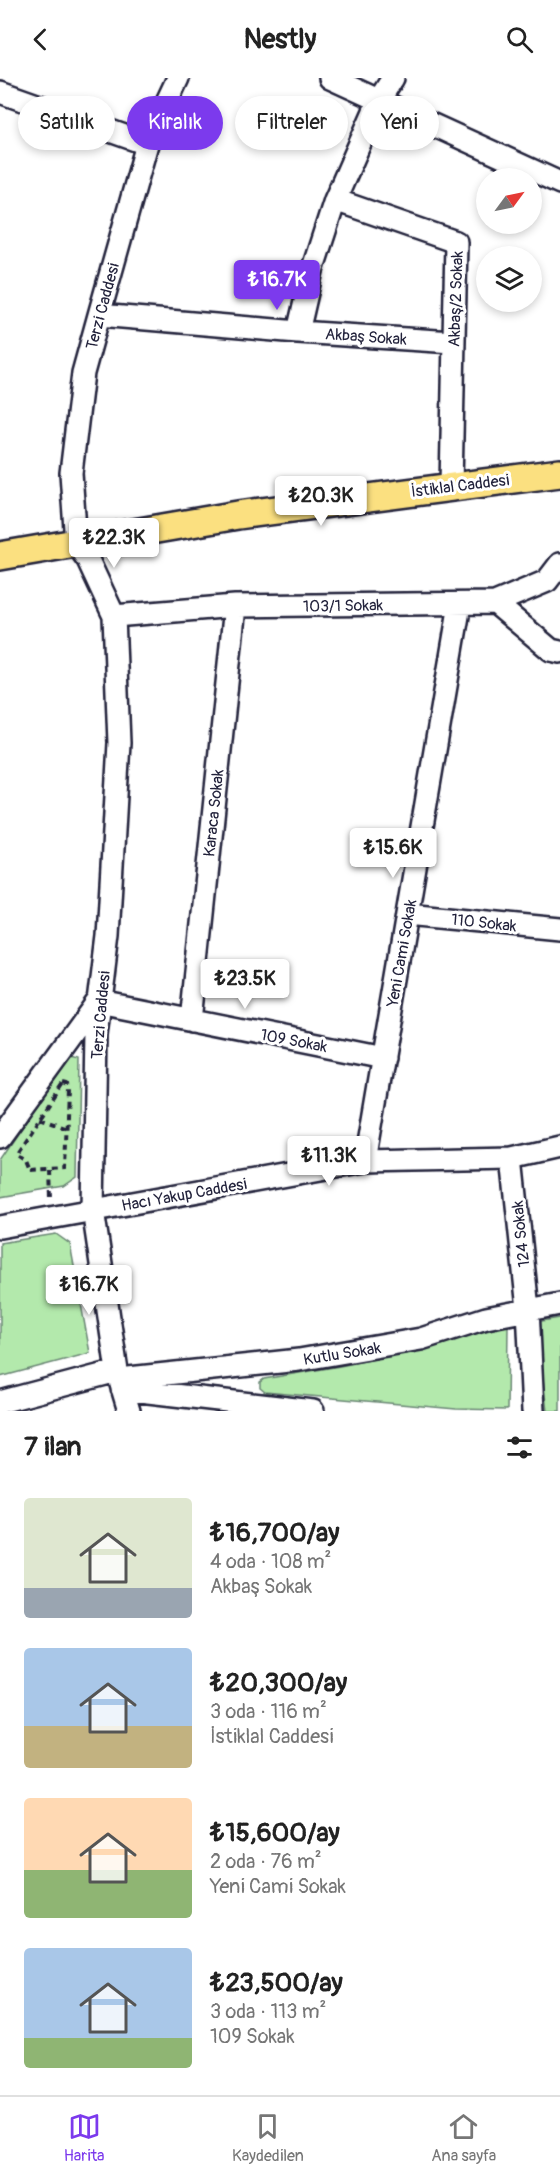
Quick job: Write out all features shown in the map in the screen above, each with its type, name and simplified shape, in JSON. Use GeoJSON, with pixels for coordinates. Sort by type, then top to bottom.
{"type":"FeatureCollection","features":[{"type":"Feature","properties":{"kind":"main road","name":"İstiklal Caddesi"},"geometry":{"type":"LineString","coordinates":[[0,556],[238,516],[560,473]]}},
{"type":"Feature","properties":{"kind":"street","name":"Terzi Caddesi"},"geometry":{"type":"LineString","coordinates":[[170,96],[178,78]]}},
{"type":"Feature","properties":{"kind":"street"},"geometry":{"type":"LineString","coordinates":[[330,78],[370,96]]}},
{"type":"Feature","properties":{"kind":"street"},"geometry":{"type":"LineString","coordinates":[[382,96],[393,78]]}},
{"type":"Feature","properties":{"kind":"street"},"geometry":{"type":"LineString","coordinates":[[0,92],[127,137]]}},
{"type":"Feature","properties":{"kind":"street"},"geometry":{"type":"LineString","coordinates":[[439,128],[560,183]]}},
{"type":"Feature","properties":{"kind":"street"},"geometry":{"type":"LineString","coordinates":[[298,332],[312,272],[335,200],[360,143]]}},
{"type":"Feature","properties":{"kind":"street","name":"Terzi Caddesi"},"geometry":{"type":"LineString","coordinates":[[76,543],[71,473],[83,374],[145,150]]}},
{"type":"Feature","properties":{"kind":"street","name":"Akbaş/2 Sokak"},"geometry":{"type":"LineString","coordinates":[[335,200],[456,242],[451,486]]}},
{"type":"Feature","properties":{"kind":"street","name":"Akbaş Sokak"},"geometry":{"type":"LineString","coordinates":[[99,315],[298,332],[453,342]]}},
{"type":"Feature","properties":{"kind":"street"},"geometry":{"type":"LineString","coordinates":[[76,543],[88,560],[114,616]]}},
{"type":"Feature","properties":{"kind":"street","name":"103/1 Sokak"},"geometry":{"type":"LineString","coordinates":[[114,616],[235,606],[495,603],[546,581],[560,564]]}},
{"type":"Feature","properties":{"kind":"street"},"geometry":{"type":"LineString","coordinates":[[495,603],[551,650],[560,652]]}},
{"type":"Feature","properties":{"kind":"street","name":"Yeni Cami Sokak"},"geometry":{"type":"LineString","coordinates":[[365,1161],[460,604]]}},
{"type":"Feature","properties":{"kind":"street","name":"Karaca Sokak"},"geometry":{"type":"LineString","coordinates":[[192,1020],[235,606]]}},
{"type":"Feature","properties":{"kind":"street","name":"Terzi Caddesi"},"geometry":{"type":"LineString","coordinates":[[114,616],[119,743],[108,936],[96,1034],[93,1210],[120,1380],[129,1411]]}},
{"type":"Feature","properties":{"kind":"street","name":"110 Sokak"},"geometry":{"type":"LineString","coordinates":[[407,915],[560,929]]}},
{"type":"Feature","properties":{"kind":"street"},"geometry":{"type":"LineString","coordinates":[[0,1137],[99,1001]]}},
{"type":"Feature","properties":{"kind":"street","name":"109 Sokak"},"geometry":{"type":"LineString","coordinates":[[99,1001],[383,1058]]}},
{"type":"Feature","properties":{"kind":"street","name":"Hacı Yakup Caddesi"},"geometry":{"type":"LineString","coordinates":[[0,1227],[365,1161],[512,1158],[560,1147]]}},
{"type":"Feature","properties":{"kind":"street","name":"124 Sokak"},"geometry":{"type":"LineString","coordinates":[[512,1158],[528,1309],[533,1411]]}},
{"type":"Feature","properties":{"kind":"street","name":"Kutlu Sokak"},"geometry":{"type":"LineString","coordinates":[[120,1380],[299,1360],[421,1339],[486,1318],[560,1304]]}},
{"type":"Feature","properties":{"kind":"street"},"geometry":{"type":"LineString","coordinates":[[0,1402],[120,1380],[313,1411]]}},
{"type":"Feature","properties":{"kind":"path"},"geometry":{"type":"LineString","coordinates":[[63,1085],[67,1085],[67,1128],[65,1168],[30,1170],[26,1160],[17,1153],[63,1085]]}},
{"type":"Feature","properties":{"kind":"path"},"geometry":{"type":"LineString","coordinates":[[40,1118],[67,1128]]}},
{"type":"Feature","properties":{"kind":"path"},"geometry":{"type":"LineString","coordinates":[[51,1170],[52,1218]]}},
{"type":"Feature","properties":{"kind":"green space"},"geometry":{"type":"Polygon","coordinates":[[[71,1058],[79,1060],[77,1177],[64,1186],[0,1197],[0,1160],[71,1058]]]}},
{"type":"Feature","properties":{"kind":"green space"},"geometry":{"type":"Polygon","coordinates":[[[56,1234],[70,1244],[90,1353],[0,1377],[0,1243],[56,1234]]]}},
{"type":"Feature","properties":{"kind":"green space"},"geometry":{"type":"Polygon","coordinates":[[[560,1318],[560,1411],[547,1411],[536,1322],[560,1318]]]}},
{"type":"Feature","properties":{"kind":"green space"},"geometry":{"type":"Polygon","coordinates":[[[508,1325],[507,1410],[456,1409],[265,1392],[260,1388],[260,1382],[264,1379],[414,1351],[508,1325]]]}}]}
